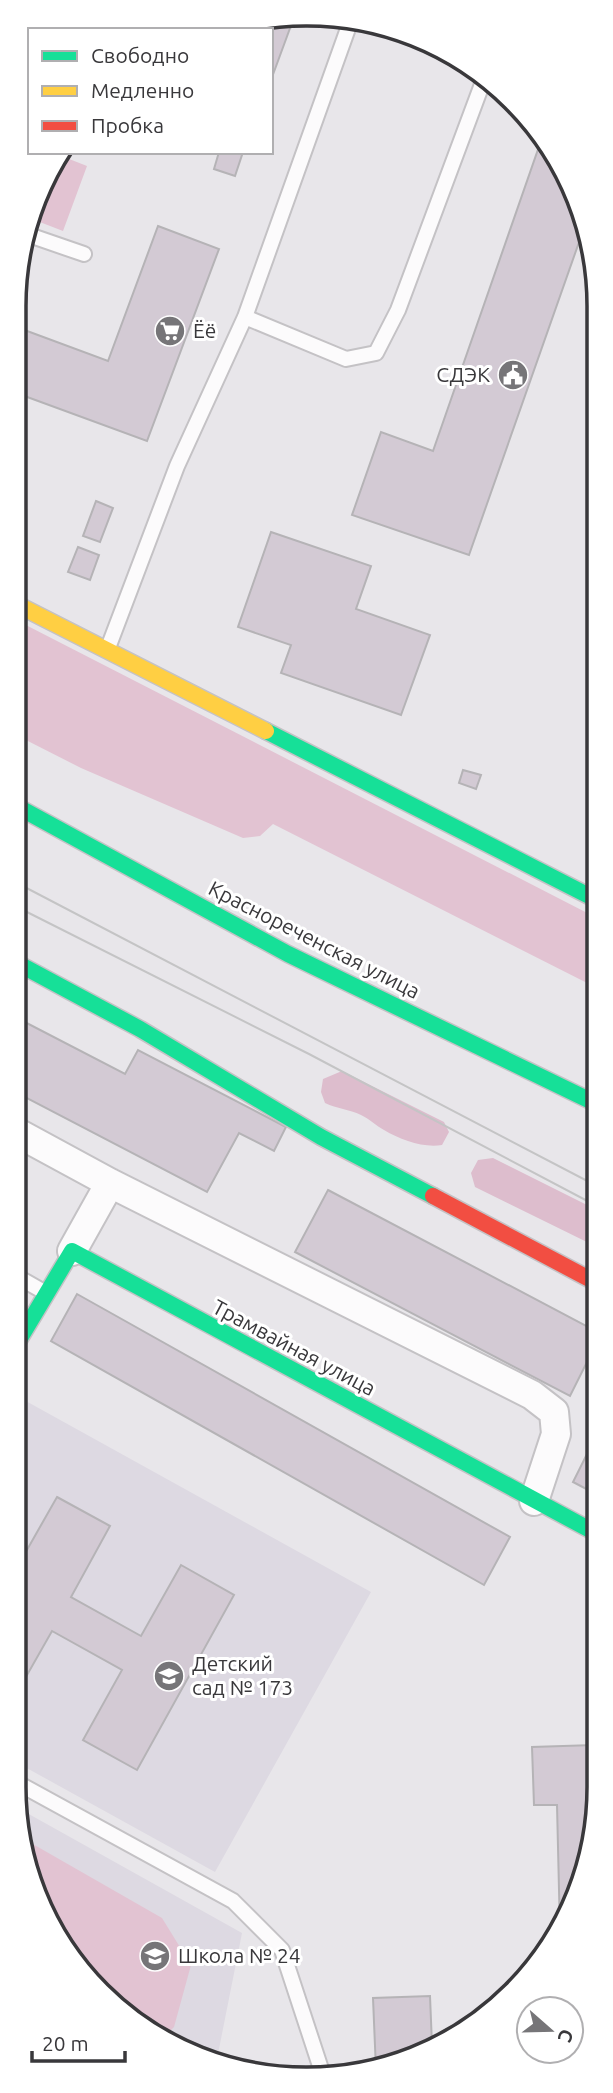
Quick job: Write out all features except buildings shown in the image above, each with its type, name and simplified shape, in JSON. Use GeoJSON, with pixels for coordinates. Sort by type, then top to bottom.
{"type":"FeatureCollection","features":[{"type":"Feature","properties":{"kind":"street"},"geometry":{"type":"LineString","coordinates":[[26,609],[587,895]]}},
{"type":"Feature","properties":{"kind":"street","name":"Краснореченская улица"},"geometry":{"type":"LineString","coordinates":[[26,811],[288,954],[587,1099]]}},
{"type":"Feature","properties":{"kind":"street"},"geometry":{"type":"LineString","coordinates":[[26,969],[140,1029],[321,1137],[587,1278]]}},
{"type":"Feature","properties":{"kind":"street"},"geometry":{"type":"LineString","coordinates":[[26,1137],[110,1183],[531,1395],[554,1412],[556,1434],[534,1501]]}},
{"type":"Feature","properties":{"kind":"street"},"geometry":{"type":"LineString","coordinates":[[26,1329],[110,1183]]}},
{"type":"Feature","properties":{"kind":"street","name":"Трамвайная улица"},"geometry":{"type":"LineString","coordinates":[[72,1251],[587,1528]]}},
{"type":"Feature","properties":{"kind":"lane"},"geometry":{"type":"LineString","coordinates":[[107,651],[177,466],[245,317],[348,30]]}},
{"type":"Feature","properties":{"kind":"lane"},"geometry":{"type":"LineString","coordinates":[[245,317],[346,359],[376,353],[398,310],[481,87]]}},
{"type":"Feature","properties":{"kind":"lane"},"geometry":{"type":"LineString","coordinates":[[35,237],[83,254]]}},
{"type":"Feature","properties":{"kind":"lane"},"geometry":{"type":"LineString","coordinates":[[26,1282],[48,1294]]}},
{"type":"Feature","properties":{"kind":"lane"},"geometry":{"type":"LineString","coordinates":[[26,1788],[233,1901],[282,1950],[320,2066]]}},
{"type":"Feature","properties":{"kind":"shaded area"},"geometry":{"type":"Polygon","coordinates":[[[68,159],[87,166],[63,231],[39,222],[68,159]]]}},
{"type":"Feature","properties":{"kind":"shaded area"},"geometry":{"type":"Polygon","coordinates":[[[26,625],[587,913],[587,983],[273,824],[260,836],[243,838],[81,768],[26,740],[26,625]]]}},
{"type":"Feature","properties":{"kind":"shaded area"},"geometry":{"type":"Polygon","coordinates":[[[342,1071],[444,1122],[449,1132],[442,1145],[405,1140],[361,1115],[325,1103],[321,1092],[323,1079],[342,1071]]]}},
{"type":"Feature","properties":{"kind":"shaded area"},"geometry":{"type":"Polygon","coordinates":[[[493,1158],[587,1205],[587,1242],[475,1187],[471,1173],[478,1160],[493,1158]]]}},
{"type":"Feature","properties":{"kind":"shaded area","name":"Детский сад № 173"},"geometry":{"type":"Polygon","coordinates":[[[26,1401],[371,1592],[215,1872],[26,1768],[26,1401]]]}},
{"type":"Feature","properties":{"kind":"shaded area","name":"Школа № 24"},"geometry":{"type":"Polygon","coordinates":[[[28,1814],[242,1933],[218,2053],[183,2038],[151,2020],[108,1985],[84,1957],[64,1927],[41,1877],[28,1814]]]}},
{"type":"Feature","properties":{"kind":"shaded area"},"geometry":{"type":"Polygon","coordinates":[[[33,1844],[162,1918],[191,1965],[174,2027],[170,2031],[136,2009],[108,1985],[84,1957],[55,1910],[41,1877],[33,1844]]]}},
{"type":"Feature","properties":{"kind":"tram line"},"geometry":{"type":"LineString","coordinates":[[26,888],[587,1181]]}},
{"type":"Feature","properties":{"kind":"tram line"},"geometry":{"type":"LineString","coordinates":[[26,912],[309,1054],[587,1201]]}},
{"type":"Feature","properties":{"kind":"traffic: fast"},"geometry":{"type":"LineString","coordinates":[[266,731],[587,895]]}},
{"type":"Feature","properties":{"kind":"traffic: fast"},"geometry":{"type":"LineString","coordinates":[[26,811],[288,954],[587,1099]]}},
{"type":"Feature","properties":{"kind":"traffic: fast"},"geometry":{"type":"LineString","coordinates":[[26,968],[140,1029],[321,1137],[433,1196]]}},
{"type":"Feature","properties":{"kind":"traffic: fast"},"geometry":{"type":"LineString","coordinates":[[26,1328],[72,1251],[587,1528]]}},
{"type":"Feature","properties":{"kind":"traffic: slow"},"geometry":{"type":"LineString","coordinates":[[26,609],[266,731]]}},
{"type":"Feature","properties":{"kind":"traffic: jam"},"geometry":{"type":"LineString","coordinates":[[433,1196],[587,1278]]}},
{"type":"Feature","properties":{"kind":"place","name":"Ёё"},"geometry":{"type":"Point","coordinates":[170,331]}},
{"type":"Feature","properties":{"kind":"place","name":"СДЭК"},"geometry":{"type":"Point","coordinates":[513,375]}},
{"type":"Feature","properties":{"kind":"place","name":"Детский сад № 173"},"geometry":{"type":"Point","coordinates":[169,1676]}},
{"type":"Feature","properties":{"kind":"place","name":"Школа № 24"},"geometry":{"type":"Point","coordinates":[155,1956]}}]}
